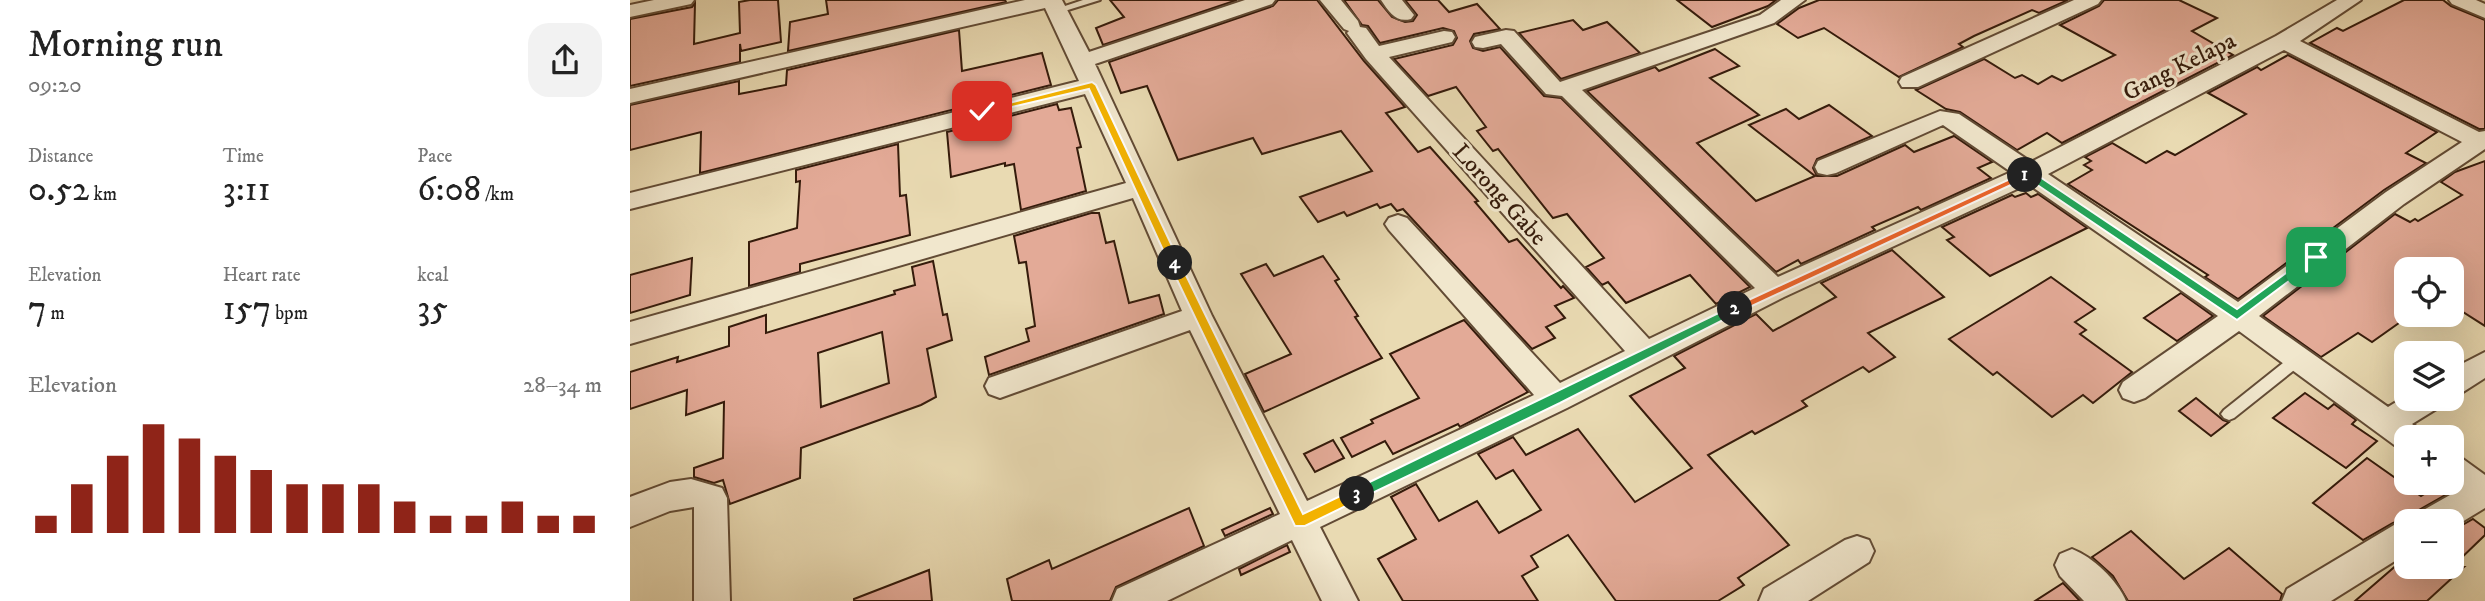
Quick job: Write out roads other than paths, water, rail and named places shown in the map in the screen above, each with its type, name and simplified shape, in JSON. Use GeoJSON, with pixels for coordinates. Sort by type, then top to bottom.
{"type":"FeatureCollection","features":[{"type":"Feature","properties":{"kind":"street"},"geometry":{"type":"LineString","coordinates":[[630,11],[684,0]]}},
{"type":"Feature","properties":{"kind":"street"},"geometry":{"type":"LineString","coordinates":[[630,201],[1088,73],[1265,0]]}},
{"type":"Feature","properties":{"kind":"street","name":"Lorong Gabe"},"geometry":{"type":"LineString","coordinates":[[1330,0],[1374,54],[1644,353]]}},
{"type":"Feature","properties":{"kind":"street"},"geometry":{"type":"LineString","coordinates":[[1483,42],[1506,36],[1554,89],[1560,90],[1773,17],[1788,2],[1794,0]]}},
{"type":"Feature","properties":{"kind":"street"},"geometry":{"type":"LineString","coordinates":[[1910,82],[2088,0]]}},
{"type":"Feature","properties":{"kind":"street","name":"Gang Kelapa"},"geometry":{"type":"LineString","coordinates":[[1130,601],[1556,399],[1774,290],[2028,174],[2284,41],[2351,0]]}},
{"type":"Feature","properties":{"kind":"street"},"geometry":{"type":"LineString","coordinates":[[2459,0],[2485,12]]}},
{"type":"Feature","properties":{"kind":"street"},"geometry":{"type":"LineString","coordinates":[[630,96],[1053,4],[1141,187],[1198,316],[1340,601]]}},
{"type":"Feature","properties":{"kind":"street"},"geometry":{"type":"LineString","coordinates":[[1374,54],[1444,37]]}},
{"type":"Feature","properties":{"kind":"street"},"geometry":{"type":"LineString","coordinates":[[2134,390],[2216,333],[2395,198],[2482,140],[2284,41]]}},
{"type":"Feature","properties":{"kind":"street"},"geometry":{"type":"LineString","coordinates":[[1567,88],[1774,290]]}},
{"type":"Feature","properties":{"kind":"street"},"geometry":{"type":"LineString","coordinates":[[1827,167],[1945,117],[1951,119],[2237,315],[2394,427]]}},
{"type":"Feature","properties":{"kind":"street"},"geometry":{"type":"LineString","coordinates":[[630,333],[1141,187]]}},
{"type":"Feature","properties":{"kind":"street"},"geometry":{"type":"LineString","coordinates":[[1398,224],[1556,399]]}},
{"type":"Feature","properties":{"kind":"street"},"geometry":{"type":"LineString","coordinates":[[1000,386],[1198,316]]}},
{"type":"Feature","properties":{"kind":"street"},"geometry":{"type":"LineString","coordinates":[[2464,376],[2485,363]]}},
{"type":"Feature","properties":{"kind":"street"},"geometry":{"type":"LineString","coordinates":[[2403,425],[2416,411]]}},
{"type":"Feature","properties":{"kind":"street"},"geometry":{"type":"LineString","coordinates":[[2455,509],[2484,492],[2464,478]]}},
{"type":"Feature","properties":{"kind":"street"},"geometry":{"type":"LineString","coordinates":[[630,512],[690,492],[710,498],[712,601]]}},
{"type":"Feature","properties":{"kind":"street"},"geometry":{"type":"LineString","coordinates":[[2300,601],[2394,544]]}},
{"type":"Feature","properties":{"kind":"street"},"geometry":{"type":"LineString","coordinates":[[1777,601],[1857,551]]}},
{"type":"Feature","properties":{"kind":"street"},"geometry":{"type":"LineString","coordinates":[[2072,565],[2108,601]]}},
{"type":"Feature","properties":{"kind":"lane"},"geometry":{"type":"LineString","coordinates":[[1053,4],[1095,0]]}},
{"type":"Feature","properties":{"kind":"lane"},"geometry":{"type":"LineString","coordinates":[[2229,414],[2298,359]]}}]}
